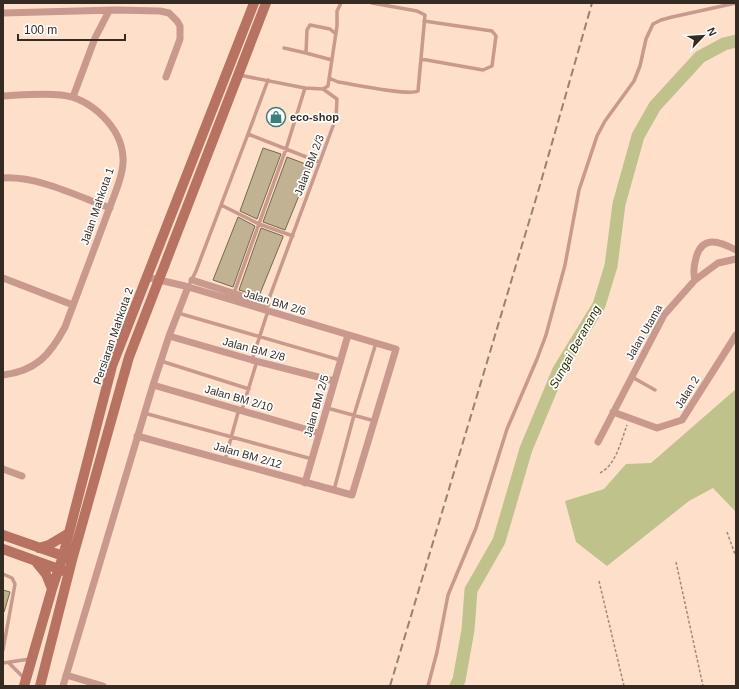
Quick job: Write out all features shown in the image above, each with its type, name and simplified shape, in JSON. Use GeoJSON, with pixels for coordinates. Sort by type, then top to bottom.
{"type":"FeatureCollection","features":[{"type":"Feature","properties":{"kind":"main road","name":"Persiaran Mahkota 2"},"geometry":{"type":"LineString","coordinates":[[40,686],[70,573],[67,558],[69,533],[112,366],[254,3]]}},
{"type":"Feature","properties":{"kind":"main road","name":"Persiaran Mahkota 2"},"geometry":{"type":"LineString","coordinates":[[25,683],[57,570],[67,558],[129,357],[266,3]]}},
{"type":"Feature","properties":{"kind":"main road"},"geometry":{"type":"LineString","coordinates":[[39,548],[49,545],[69,533]]}},
{"type":"Feature","properties":{"kind":"main road"},"geometry":{"type":"LineString","coordinates":[[3,534],[67,558]]}},
{"type":"Feature","properties":{"kind":"main road"},"geometry":{"type":"LineString","coordinates":[[3,549],[57,570],[70,573]]}},
{"type":"Feature","properties":{"kind":"main road"},"geometry":{"type":"LineString","coordinates":[[36,562],[46,574],[52,589]]}},
{"type":"Feature","properties":{"kind":"street"},"geometry":{"type":"LineString","coordinates":[[73,97],[96,38],[109,11]]}},
{"type":"Feature","properties":{"kind":"street"},"geometry":{"type":"LineString","coordinates":[[3,13],[164,11],[173,15],[180,26],[180,39],[166,77]]}},
{"type":"Feature","properties":{"kind":"street","name":"Jalan Mahkota 1"},"geometry":{"type":"LineString","coordinates":[[3,96],[54,94],[73,97],[96,109],[114,130],[120,144],[123,158],[122,172],[110,208],[65,326],[56,343],[48,355],[39,363],[16,374],[3,375]]}},
{"type":"Feature","properties":{"kind":"street"},"geometry":{"type":"LineString","coordinates":[[3,178],[34,181],[110,208]]}},
{"type":"Feature","properties":{"kind":"street"},"geometry":{"type":"LineString","coordinates":[[695,280],[695,262],[698,250],[703,244],[710,242],[724,243],[736,250]]}},
{"type":"Feature","properties":{"kind":"street","name":"Jalan Utama"},"geometry":{"type":"LineString","coordinates":[[598,442],[664,316],[695,280],[718,263],[736,259]]}},
{"type":"Feature","properties":{"kind":"street"},"geometry":{"type":"LineString","coordinates":[[3,278],[73,305]]}},
{"type":"Feature","properties":{"kind":"street","name":"Jalan BM 2/6"},"geometry":{"type":"LineString","coordinates":[[146,278],[188,287],[267,308],[396,349],[375,421]]}},
{"type":"Feature","properties":{"kind":"street"},"geometry":{"type":"LineString","coordinates":[[192,280],[234,293],[267,308]]}},
{"type":"Feature","properties":{"kind":"street"},"geometry":{"type":"LineString","coordinates":[[63,686],[144,413],[169,336],[188,287]]}},
{"type":"Feature","properties":{"kind":"street","name":"Jalan BM 2/5"},"geometry":{"type":"LineString","coordinates":[[305,483],[348,335]]}},
{"type":"Feature","properties":{"kind":"street","name":"Jalan 2"},"geometry":{"type":"LineString","coordinates":[[614,412],[657,428],[682,420],[736,335]]}},
{"type":"Feature","properties":{"kind":"street","name":"Jalan BM 2/8"},"geometry":{"type":"LineString","coordinates":[[169,336],[255,361],[334,381]]}},
{"type":"Feature","properties":{"kind":"street","name":"Jalan BM 2/10"},"geometry":{"type":"LineString","coordinates":[[153,385],[319,432]]}},
{"type":"Feature","properties":{"kind":"street","name":"Jalan BM 2/12"},"geometry":{"type":"LineString","coordinates":[[137,436],[352,495],[375,421]]}},
{"type":"Feature","properties":{"kind":"street"},"geometry":{"type":"LineString","coordinates":[[3,469],[22,476]]}},
{"type":"Feature","properties":{"kind":"street"},"geometry":{"type":"LineString","coordinates":[[66,675],[103,686]]}},
{"type":"Feature","properties":{"kind":"lane"},"geometry":{"type":"LineString","coordinates":[[238,75],[305,88],[323,89],[328,86],[336,34],[337,11],[341,3]]}},
{"type":"Feature","properties":{"kind":"lane"},"geometry":{"type":"LineString","coordinates":[[329,78],[338,82],[414,93],[418,91],[425,15],[417,11],[372,3]]}},
{"type":"Feature","properties":{"kind":"lane"},"geometry":{"type":"LineString","coordinates":[[428,686],[438,652],[448,595],[476,528],[507,429],[546,335],[565,265],[579,190],[597,136],[605,121],[634,81],[640,66],[646,39],[653,24],[672,17],[736,3]]}},
{"type":"Feature","properties":{"kind":"lane"},"geometry":{"type":"LineString","coordinates":[[421,59],[483,70],[492,66],[496,36],[492,31],[424,21]]}},
{"type":"Feature","properties":{"kind":"lane"},"geometry":{"type":"LineString","coordinates":[[306,53],[307,30],[310,25],[330,29],[336,34]]}},
{"type":"Feature","properties":{"kind":"lane"},"geometry":{"type":"LineString","coordinates":[[284,48],[332,60]]}},
{"type":"Feature","properties":{"kind":"lane"},"geometry":{"type":"LineString","coordinates":[[188,287],[221,206],[268,80]]}},
{"type":"Feature","properties":{"kind":"lane"},"geometry":{"type":"LineString","coordinates":[[234,293],[286,149],[305,88]]}},
{"type":"Feature","properties":{"kind":"lane","name":"Jalan BM 2/3"},"geometry":{"type":"LineString","coordinates":[[225,460],[231,437],[249,389],[267,308],[336,118],[337,99],[323,89]]}},
{"type":"Feature","properties":{"kind":"lane"},"geometry":{"type":"LineString","coordinates":[[248,134],[319,162]]}},
{"type":"Feature","properties":{"kind":"lane"},"geometry":{"type":"LineString","coordinates":[[221,206],[259,224],[293,236]]}},
{"type":"Feature","properties":{"kind":"lane"},"geometry":{"type":"LineString","coordinates":[[178,313],[340,360]]}},
{"type":"Feature","properties":{"kind":"lane"},"geometry":{"type":"LineString","coordinates":[[334,490],[354,415],[376,343]]}},
{"type":"Feature","properties":{"kind":"lane"},"geometry":{"type":"LineString","coordinates":[[161,362],[249,389]]}},
{"type":"Feature","properties":{"kind":"lane"},"geometry":{"type":"LineString","coordinates":[[632,377],[655,390]]}},
{"type":"Feature","properties":{"kind":"lane"},"geometry":{"type":"LineString","coordinates":[[327,408],[375,421]]}},
{"type":"Feature","properties":{"kind":"lane"},"geometry":{"type":"LineString","coordinates":[[144,413],[312,459]]}},
{"type":"Feature","properties":{"kind":"lane"},"geometry":{"type":"LineString","coordinates":[[3,574],[12,578],[15,584],[3,650]]}},
{"type":"Feature","properties":{"kind":"lane"},"geometry":{"type":"LineString","coordinates":[[3,663],[31,659]]}},
{"type":"Feature","properties":{"kind":"lane"},"geometry":{"type":"LineString","coordinates":[[9,663],[25,683]]}},
{"type":"Feature","properties":{"kind":"path"},"geometry":{"type":"LineString","coordinates":[[600,473],[605,471],[614,458],[630,418]]}},
{"type":"Feature","properties":{"kind":"path"},"geometry":{"type":"LineString","coordinates":[[727,532],[736,557]]}},
{"type":"Feature","properties":{"kind":"path"},"geometry":{"type":"LineString","coordinates":[[676,562],[703,686]]}},
{"type":"Feature","properties":{"kind":"path"},"geometry":{"type":"LineString","coordinates":[[599,581],[624,686]]}},
{"type":"Feature","properties":{"kind":"shaded area"},"geometry":{"type":"Polygon","coordinates":[[[736,389],[736,512],[713,488],[689,501],[607,566],[576,542],[565,501],[604,489],[626,464],[651,463],[736,389]]]}},
{"type":"Feature","properties":{"kind":"building"},"geometry":{"type":"Polygon","coordinates":[[[263,148],[281,154],[257,219],[240,211],[263,148]]]}},
{"type":"Feature","properties":{"kind":"building"},"geometry":{"type":"Polygon","coordinates":[[[287,157],[311,166],[285,230],[263,222],[287,157]]]}},
{"type":"Feature","properties":{"kind":"building"},"geometry":{"type":"Polygon","coordinates":[[[238,217],[255,226],[233,287],[213,280],[238,217]]]}},
{"type":"Feature","properties":{"kind":"building"},"geometry":{"type":"Polygon","coordinates":[[[261,228],[283,237],[259,296],[239,290],[261,228]]]}},
{"type":"Feature","properties":{"kind":"building"},"geometry":{"type":"Polygon","coordinates":[[[3,590],[10,592],[4,612],[3,612],[3,590]]]}},
{"type":"Feature","properties":{"kind":"waterway","name":"Sungai Beranang"},"geometry":{"type":"LineString","coordinates":[[456,686],[459,680],[468,630],[471,590],[499,541],[526,449],[559,370],[599,305],[611,266],[619,204],[638,136],[655,106],[700,57],[724,44],[736,41]]}},
{"type":"Feature","properties":{"kind":"railway"},"geometry":{"type":"LineString","coordinates":[[390,686],[540,185],[592,3]]}},
{"type":"Feature","properties":{"kind":"place","name":"eco-shop"},"geometry":{"type":"Point","coordinates":[276,117]}}]}
